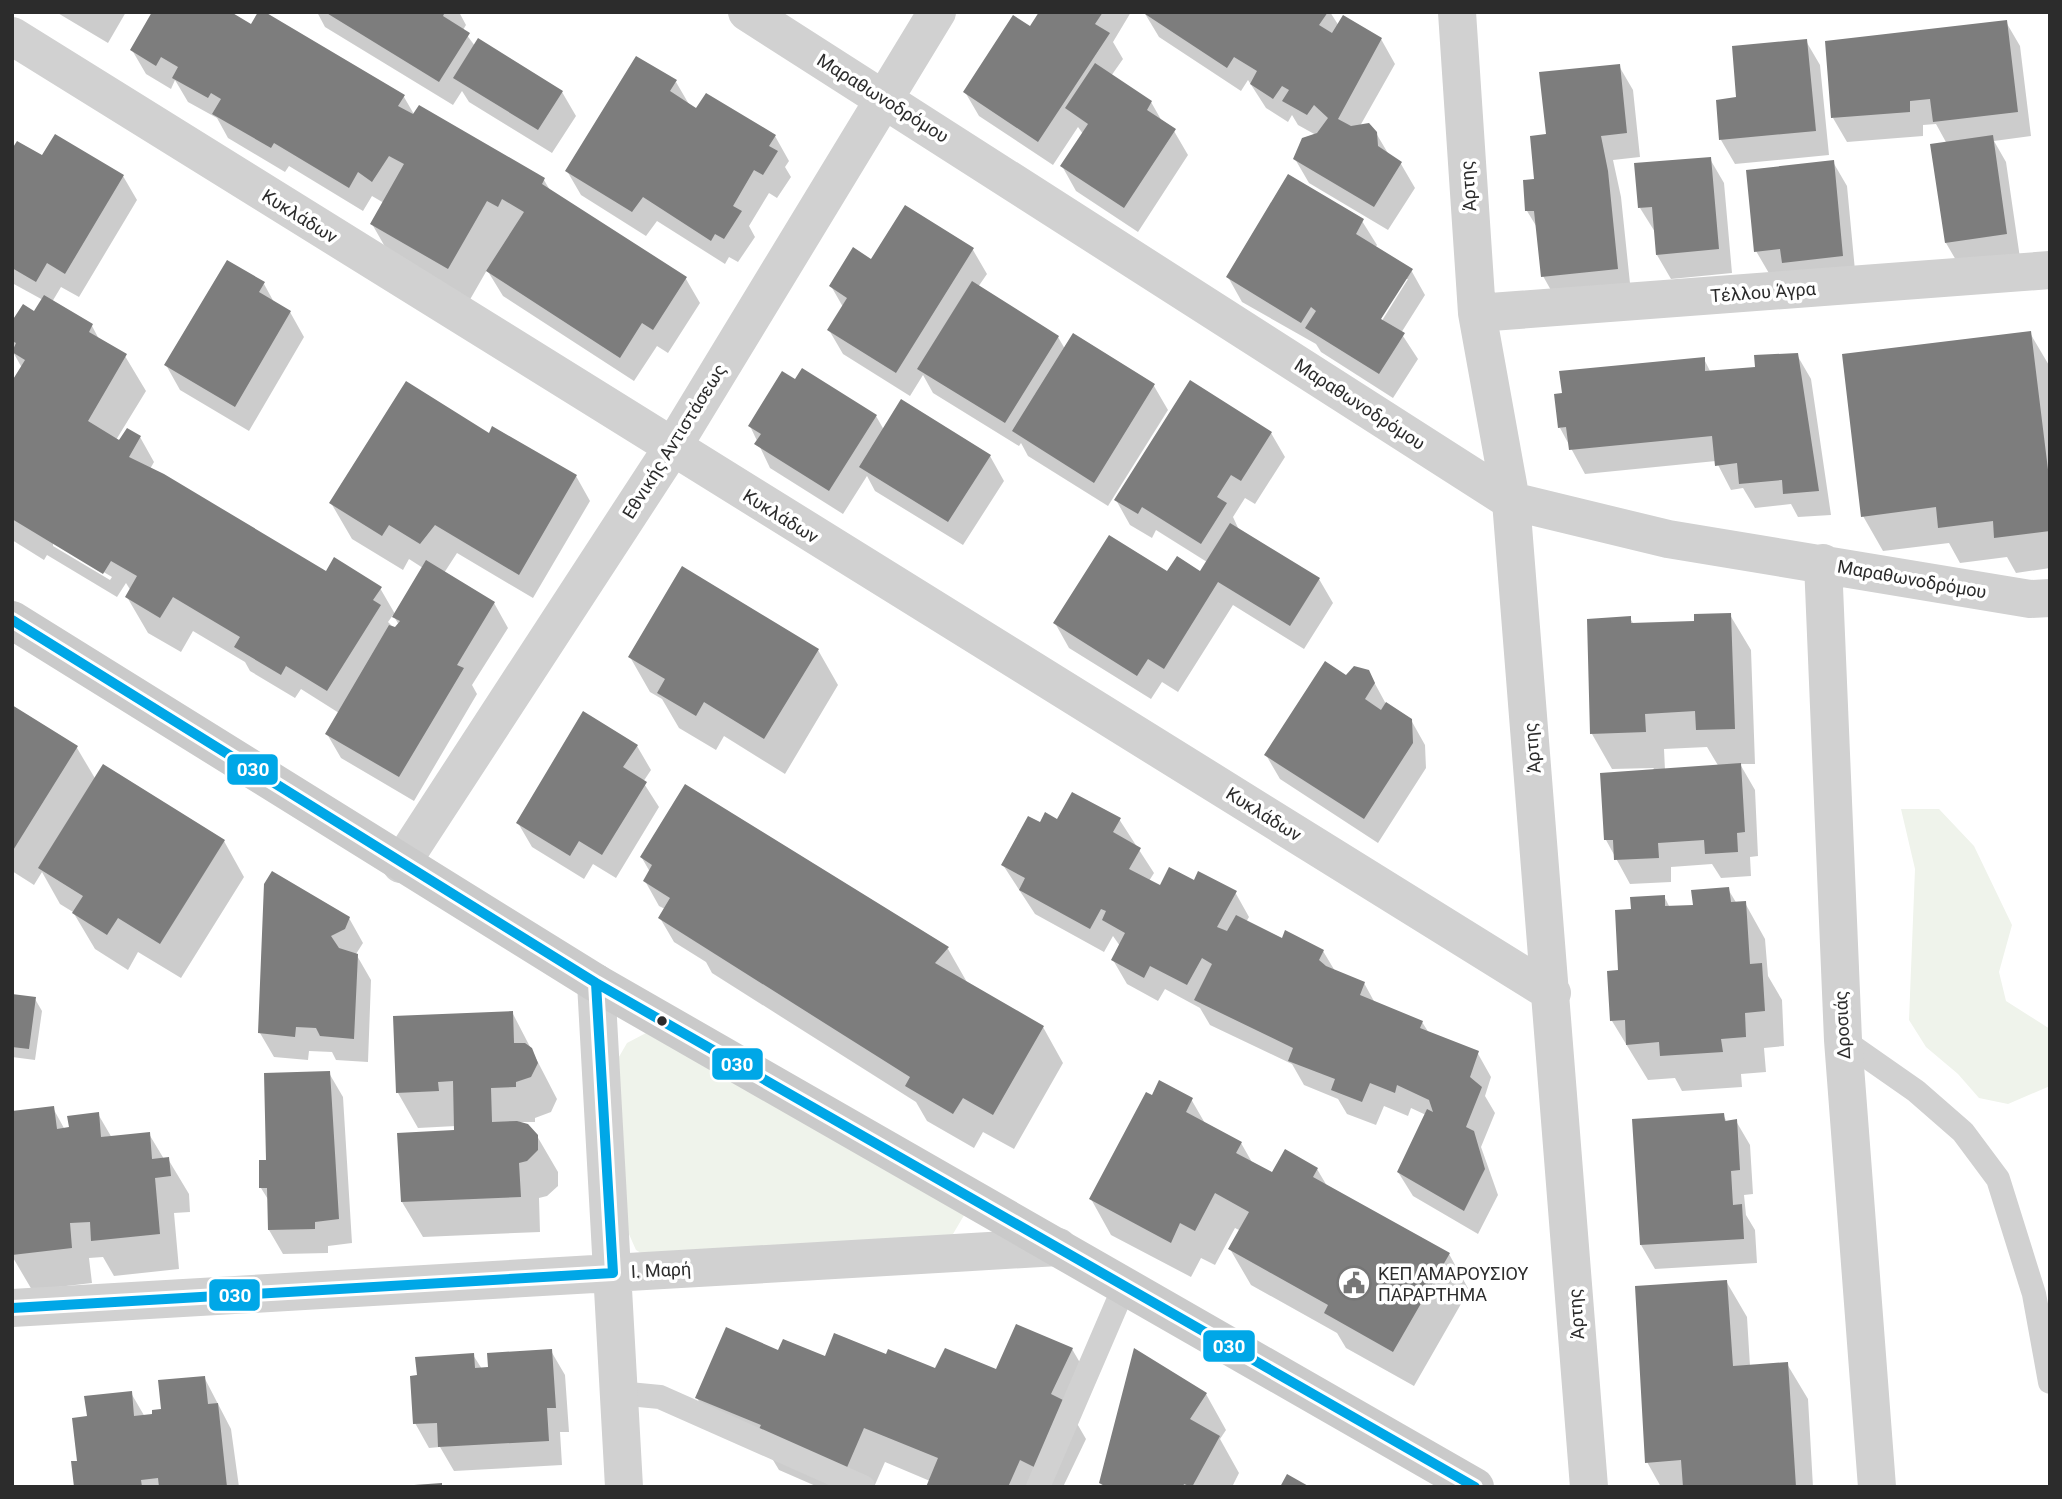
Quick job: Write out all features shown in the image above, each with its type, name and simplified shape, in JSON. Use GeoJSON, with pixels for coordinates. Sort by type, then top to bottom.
{"type":"FeatureCollection","features":[{"type":"Feature","properties":{"kind":"street","name":"Μαραθωνοδρόμου"},"geometry":{"type":"LineString","coordinates":[[747,12],[1511,501],[1668,539],[2030,599],[2050,598]]}},
{"type":"Feature","properties":{"kind":"street","name":"Εθνικής Αντιστάσεως"},"geometry":{"type":"LineString","coordinates":[[401,863],[671,448],[937,12]]}},
{"type":"Feature","properties":{"kind":"street","name":"Άρτης"},"geometry":{"type":"LineString","coordinates":[[1457,12],[1477,313],[1511,501],[1589,1487]]}},
{"type":"Feature","properties":{"kind":"street","name":"Κυκλάδων"},"geometry":{"type":"LineString","coordinates":[[12,36],[671,448],[1552,993]]}},
{"type":"Feature","properties":{"kind":"street","name":"Τέλλου Άγρα"},"geometry":{"type":"LineString","coordinates":[[1477,313],[2050,271]]}},
{"type":"Feature","properties":{"kind":"street","name":"Δροσιάς"},"geometry":{"type":"LineString","coordinates":[[1823,563],[1843,1040],[1877,1487]]}},
{"type":"Feature","properties":{"kind":"street"},"geometry":{"type":"LineString","coordinates":[[12,620],[596,983],[1475,1487]]}},
{"type":"Feature","properties":{"kind":"street"},"geometry":{"type":"LineString","coordinates":[[596,983],[624,1487]]}},
{"type":"Feature","properties":{"kind":"street","name":"Ι. Μαρή"},"geometry":{"type":"LineString","coordinates":[[12,1308],[1058,1247]]}},
{"type":"Feature","properties":{"kind":"lane"},"geometry":{"type":"LineString","coordinates":[[1843,1040],[1926,1099],[1963,1132],[1998,1179],[2034,1294],[2050,1382]]}},
{"type":"Feature","properties":{"kind":"lane"},"geometry":{"type":"LineString","coordinates":[[1038,1487],[1125,1285]]}},
{"type":"Feature","properties":{"kind":"lane"},"geometry":{"type":"LineString","coordinates":[[618,1393],[660,1396],[863,1487]]}},
{"type":"Feature","properties":{"kind":"shaded area"},"geometry":{"type":"Polygon","coordinates":[[[1901,809],[1939,809],[1974,846],[2012,925],[1999,972],[2006,1001],[2050,1029],[2050,1086],[2008,1104],[1979,1098],[1958,1074],[1926,1047],[1909,1020],[1915,869],[1901,809]]]}},
{"type":"Feature","properties":{"kind":"shaded area"},"geometry":{"type":"Polygon","coordinates":[[[646,1033],[966,1212],[953,1234],[922,1244],[655,1261],[636,1250],[628,1232],[616,1062],[627,1043],[646,1033]]]}},
{"type":"Feature","properties":{"kind":"building"},"geometry":{"type":"Polygon","coordinates":[[[152,12],[231,12],[251,24],[258,12],[265,12],[405,95],[398,106],[413,114],[419,105],[545,178],[542,184],[687,277],[653,330],[642,323],[620,358],[486,271],[524,212],[502,199],[498,207],[487,201],[448,269],[370,224],[404,164],[389,156],[372,182],[358,172],[349,188],[274,143],[271,148],[212,114],[221,99],[211,93],[208,98],[172,78],[178,67],[161,57],[156,66],[130,50],[152,12]]]}},
{"type":"Feature","properties":{"kind":"building"},"geometry":{"type":"Polygon","coordinates":[[[325,12],[445,12],[443,16],[470,33],[439,82],[325,12]]]}},
{"type":"Feature","properties":{"kind":"building"},"geometry":{"type":"Polygon","coordinates":[[[1039,12],[1103,12],[1095,24],[1110,33],[1038,142],[963,92],[1013,15],[1030,26],[1039,12]]]}},
{"type":"Feature","properties":{"kind":"building"},"geometry":{"type":"Polygon","coordinates":[[[1142,12],[1328,12],[1319,25],[1332,33],[1343,15],[1382,38],[1338,119],[1351,126],[1369,123],[1377,132],[1378,146],[1402,162],[1374,207],[1293,159],[1302,138],[1317,133],[1328,118],[1314,105],[1307,115],[1282,101],[1289,90],[1282,86],[1273,99],[1250,84],[1257,71],[1234,57],[1227,68],[1142,12]]]}},
{"type":"Feature","properties":{"kind":"building"},"geometry":{"type":"Polygon","coordinates":[[[2007,20],[2018,112],[1933,122],[1930,99],[1910,101],[1910,112],[1831,118],[1825,41],[2007,20]]]}},
{"type":"Feature","properties":{"kind":"building"},"geometry":{"type":"Polygon","coordinates":[[[478,38],[563,91],[538,130],[453,78],[478,38]]]}},
{"type":"Feature","properties":{"kind":"building"},"geometry":{"type":"Polygon","coordinates":[[[1807,39],[1816,131],[1719,140],[1716,100],[1736,97],[1732,46],[1807,39]]]}},
{"type":"Feature","properties":{"kind":"building"},"geometry":{"type":"Polygon","coordinates":[[[636,56],[677,80],[670,91],[696,108],[706,93],[776,135],[769,146],[778,151],[763,175],[754,170],[733,206],[742,211],[724,239],[715,234],[711,241],[643,197],[632,212],[565,171],[636,56]]]}},
{"type":"Feature","properties":{"kind":"building"},"geometry":{"type":"Polygon","coordinates":[[[1095,63],[1152,101],[1147,110],[1176,129],[1124,208],[1060,166],[1088,124],[1065,108],[1095,63]]]}},
{"type":"Feature","properties":{"kind":"building"},"geometry":{"type":"Polygon","coordinates":[[[1620,64],[1627,133],[1601,136],[1608,171],[1618,269],[1541,277],[1534,211],[1525,211],[1523,180],[1534,179],[1530,136],[1546,134],[1539,72],[1620,64]]]}},
{"type":"Feature","properties":{"kind":"building"},"geometry":{"type":"Polygon","coordinates":[[[55,134],[124,175],[65,274],[47,263],[36,282],[12,268],[12,149],[17,141],[42,155],[55,134]]]}},
{"type":"Feature","properties":{"kind":"building"},"geometry":{"type":"Polygon","coordinates":[[[1993,135],[2007,234],[1945,243],[1930,144],[1993,135]]]}},
{"type":"Feature","properties":{"kind":"building"},"geometry":{"type":"Polygon","coordinates":[[[1711,157],[1719,249],[1656,255],[1652,207],[1638,208],[1634,163],[1711,157]]]}},
{"type":"Feature","properties":{"kind":"building"},"geometry":{"type":"Polygon","coordinates":[[[1834,160],[1843,256],[1782,263],[1780,249],[1754,252],[1746,170],[1834,160]]]}},
{"type":"Feature","properties":{"kind":"building"},"geometry":{"type":"Polygon","coordinates":[[[1288,174],[1364,219],[1356,234],[1413,269],[1381,319],[1405,333],[1379,374],[1305,328],[1316,311],[1311,307],[1301,323],[1226,277],[1288,174]]]}},
{"type":"Feature","properties":{"kind":"building"},"geometry":{"type":"Polygon","coordinates":[[[905,205],[974,248],[896,373],[827,330],[847,298],[829,286],[853,247],[871,259],[905,205]]]}},
{"type":"Feature","properties":{"kind":"building"},"geometry":{"type":"Polygon","coordinates":[[[227,260],[265,282],[259,292],[291,311],[235,407],[164,365],[227,260]]]}},
{"type":"Feature","properties":{"kind":"building"},"geometry":{"type":"Polygon","coordinates":[[[972,281],[1059,336],[1005,423],[917,369],[972,281]]]}},
{"type":"Feature","properties":{"kind":"building"},"geometry":{"type":"Polygon","coordinates":[[[44,295],[93,324],[89,332],[127,354],[88,421],[119,440],[127,428],[141,436],[129,457],[164,474],[326,571],[334,557],[382,587],[373,600],[381,605],[327,691],[286,666],[281,675],[234,647],[240,637],[173,597],[160,618],[125,597],[137,576],[111,561],[103,574],[12,519],[12,381],[25,360],[12,352],[16,343],[12,341],[12,321],[23,304],[34,311],[44,295]]]}},
{"type":"Feature","properties":{"kind":"building"},"geometry":{"type":"Polygon","coordinates":[[[2031,331],[2050,486],[2050,531],[1994,538],[1993,521],[1938,528],[1936,507],[1861,517],[1842,354],[2031,331]]]}},
{"type":"Feature","properties":{"kind":"building"},"geometry":{"type":"Polygon","coordinates":[[[1073,333],[1155,384],[1094,483],[1012,431],[1073,333]]]}},
{"type":"Feature","properties":{"kind":"building"},"geometry":{"type":"Polygon","coordinates":[[[1798,353],[1819,491],[1783,494],[1782,480],[1739,484],[1737,463],[1715,466],[1712,436],[1569,450],[1566,427],[1558,428],[1554,394],[1562,393],[1559,371],[1705,357],[1705,371],[1755,367],[1754,355],[1798,353]]]}},
{"type":"Feature","properties":{"kind":"building"},"geometry":{"type":"Polygon","coordinates":[[[802,368],[877,415],[829,491],[754,444],[761,434],[748,426],[782,371],[795,379],[802,368]]]}},
{"type":"Feature","properties":{"kind":"building"},"geometry":{"type":"Polygon","coordinates":[[[1190,380],[1272,432],[1241,481],[1231,475],[1217,497],[1227,503],[1201,544],[1142,507],[1138,514],[1114,500],[1190,380]]]}},
{"type":"Feature","properties":{"kind":"building"},"geometry":{"type":"Polygon","coordinates":[[[406,381],[489,433],[492,426],[577,475],[519,575],[435,525],[420,544],[389,525],[382,536],[329,503],[406,381]]]}},
{"type":"Feature","properties":{"kind":"building"},"geometry":{"type":"Polygon","coordinates":[[[901,399],[991,455],[948,522],[859,467],[901,399]]]}},
{"type":"Feature","properties":{"kind":"building"},"geometry":{"type":"Polygon","coordinates":[[[1230,523],[1320,578],[1290,626],[1218,582],[1164,669],[1148,659],[1137,676],[1053,623],[1109,535],[1167,571],[1177,556],[1200,571],[1230,523]]]}},
{"type":"Feature","properties":{"kind":"building"},"geometry":{"type":"Polygon","coordinates":[[[426,560],[495,602],[457,665],[464,668],[399,777],[325,734],[389,625],[395,627],[400,621],[392,617],[426,560]]]}},
{"type":"Feature","properties":{"kind":"building"},"geometry":{"type":"Polygon","coordinates":[[[682,566],[819,649],[764,739],[704,702],[696,716],[657,693],[665,679],[628,657],[682,566]]]}},
{"type":"Feature","properties":{"kind":"building"},"geometry":{"type":"Polygon","coordinates":[[[1731,613],[1735,729],[1696,730],[1695,711],[1645,714],[1646,732],[1590,734],[1587,619],[1631,616],[1631,623],[1694,621],[1694,614],[1731,613]]]}},
{"type":"Feature","properties":{"kind":"building"},"geometry":{"type":"Polygon","coordinates":[[[1325,661],[1346,675],[1354,666],[1369,670],[1375,683],[1365,699],[1381,710],[1386,702],[1412,719],[1413,743],[1364,819],[1264,755],[1325,661]]]}},
{"type":"Feature","properties":{"kind":"building"},"geometry":{"type":"Polygon","coordinates":[[[12,705],[78,746],[12,852],[12,705]]]}},
{"type":"Feature","properties":{"kind":"building"},"geometry":{"type":"Polygon","coordinates":[[[583,711],[638,745],[623,767],[647,782],[602,855],[579,841],[570,856],[516,823],[583,711]]]}},
{"type":"Feature","properties":{"kind":"building"},"geometry":{"type":"Polygon","coordinates":[[[1741,763],[1745,832],[1737,833],[1738,852],[1705,854],[1704,840],[1658,843],[1659,858],[1614,860],[1613,840],[1604,840],[1600,773],[1741,763]]]}},
{"type":"Feature","properties":{"kind":"building"},"geometry":{"type":"Polygon","coordinates":[[[103,764],[225,840],[160,944],[118,918],[107,935],[72,913],[83,896],[38,868],[103,764]]]}},
{"type":"Feature","properties":{"kind":"building"},"geometry":{"type":"Polygon","coordinates":[[[685,784],[949,947],[935,963],[1044,1026],[993,1115],[963,1098],[953,1114],[905,1086],[910,1077],[658,918],[670,898],[643,881],[652,865],[640,857],[685,784]]]}},
{"type":"Feature","properties":{"kind":"building"},"geometry":{"type":"Polygon","coordinates":[[[1072,792],[1121,818],[1113,832],[1141,848],[1129,869],[1160,885],[1169,867],[1194,880],[1198,871],[1237,891],[1217,927],[1227,931],[1236,915],[1282,938],[1285,930],[1324,950],[1319,960],[1326,966],[1365,982],[1360,995],[1423,1021],[1420,1028],[1479,1051],[1470,1077],[1482,1087],[1466,1127],[1474,1131],[1485,1169],[1464,1211],[1397,1172],[1427,1109],[1433,1112],[1429,1100],[1397,1085],[1395,1093],[1370,1083],[1362,1102],[1331,1090],[1335,1079],[1288,1061],[1293,1048],[1194,1000],[1212,964],[1202,958],[1187,985],[1150,966],[1144,978],[1111,960],[1125,933],[1102,920],[1106,911],[1101,909],[1090,929],[1019,890],[1025,878],[1001,865],[1028,816],[1040,822],[1045,812],[1057,819],[1072,792]]]}},
{"type":"Feature","properties":{"kind":"building"},"geometry":{"type":"Polygon","coordinates":[[[272,871],[350,917],[345,929],[331,936],[339,948],[358,954],[354,1039],[320,1036],[316,1028],[296,1027],[295,1037],[258,1033],[264,884],[272,871]]]}},
{"type":"Feature","properties":{"kind":"building"},"geometry":{"type":"Polygon","coordinates":[[[1729,887],[1731,902],[1746,901],[1750,964],[1762,963],[1765,1011],[1745,1013],[1746,1037],[1721,1039],[1723,1052],[1660,1056],[1659,1042],[1626,1045],[1625,1020],[1610,1021],[1607,971],[1618,970],[1615,910],[1631,909],[1630,897],[1665,895],[1665,906],[1693,905],[1691,890],[1729,887]]]}},
{"type":"Feature","properties":{"kind":"building"},"geometry":{"type":"Polygon","coordinates":[[[12,994],[36,997],[29,1049],[12,1047],[12,994]]]}},
{"type":"Feature","properties":{"kind":"building"},"geometry":{"type":"Polygon","coordinates":[[[513,1011],[514,1043],[525,1043],[532,1048],[538,1063],[531,1077],[516,1082],[516,1087],[491,1088],[492,1122],[517,1121],[528,1124],[538,1135],[538,1150],[527,1161],[519,1163],[521,1197],[401,1202],[397,1133],[454,1130],[453,1081],[438,1082],[439,1091],[396,1093],[393,1016],[513,1011]]]}},
{"type":"Feature","properties":{"kind":"building"},"geometry":{"type":"Polygon","coordinates":[[[330,1071],[339,1219],[315,1222],[315,1229],[268,1230],[267,1188],[259,1188],[259,1160],[266,1160],[264,1073],[330,1071]]]}},
{"type":"Feature","properties":{"kind":"building"},"geometry":{"type":"Polygon","coordinates":[[[1159,1080],[1193,1098],[1186,1112],[1242,1142],[1236,1153],[1272,1172],[1285,1149],[1318,1168],[1313,1177],[1450,1253],[1393,1352],[1324,1313],[1328,1305],[1228,1249],[1249,1212],[1215,1193],[1195,1231],[1180,1223],[1171,1243],[1089,1199],[1146,1092],[1152,1095],[1159,1080]]]}},
{"type":"Feature","properties":{"kind":"building"},"geometry":{"type":"Polygon","coordinates":[[[54,1106],[57,1129],[69,1127],[67,1116],[99,1112],[101,1137],[150,1132],[152,1159],[169,1157],[171,1176],[155,1178],[160,1234],[91,1241],[90,1222],[70,1223],[72,1248],[12,1255],[12,1111],[54,1106]]]}},
{"type":"Feature","properties":{"kind":"building"},"geometry":{"type":"Polygon","coordinates":[[[1724,1113],[1725,1121],[1737,1119],[1740,1170],[1731,1171],[1733,1205],[1742,1204],[1744,1239],[1640,1245],[1632,1119],[1724,1113]]]}},
{"type":"Feature","properties":{"kind":"building"},"geometry":{"type":"Polygon","coordinates":[[[1727,1280],[1733,1366],[1788,1362],[1796,1487],[1683,1487],[1681,1460],[1645,1463],[1635,1286],[1727,1280]]]}},
{"type":"Feature","properties":{"kind":"building"},"geometry":{"type":"Polygon","coordinates":[[[1016,1324],[1073,1348],[1051,1394],[1067,1402],[1036,1468],[1020,1460],[1008,1487],[926,1487],[938,1458],[864,1428],[845,1472],[756,1435],[761,1425],[695,1398],[726,1327],[778,1350],[783,1339],[825,1356],[834,1333],[886,1354],[888,1349],[935,1368],[945,1348],[996,1369],[1016,1324]]]}},
{"type":"Feature","properties":{"kind":"building"},"geometry":{"type":"Polygon","coordinates":[[[1134,1348],[1207,1393],[1190,1419],[1220,1436],[1192,1487],[1184,1484],[1183,1487],[1107,1487],[1099,1483],[1134,1348]]]}},
{"type":"Feature","properties":{"kind":"building"},"geometry":{"type":"Polygon","coordinates":[[[552,1349],[556,1408],[547,1408],[549,1441],[438,1447],[437,1423],[413,1424],[410,1376],[417,1375],[415,1357],[474,1353],[475,1368],[488,1367],[487,1353],[552,1349]]]}},
{"type":"Feature","properties":{"kind":"building"},"geometry":{"type":"Polygon","coordinates":[[[205,1376],[208,1404],[218,1403],[227,1487],[159,1487],[158,1478],[141,1480],[142,1487],[74,1487],[71,1461],[77,1461],[72,1418],[87,1416],[84,1396],[132,1391],[134,1416],[152,1414],[152,1410],[161,1409],[158,1380],[205,1376]]]}},
{"type":"Feature","properties":{"kind":"building"},"geometry":{"type":"Polygon","coordinates":[[[1287,1474],[1310,1487],[1280,1487],[1287,1474]]]}},
{"type":"Feature","properties":{"kind":"building"},"geometry":{"type":"Polygon","coordinates":[[[442,1483],[442,1487],[414,1485],[442,1483]]]}},
{"type":"Feature","properties":{"kind":"transit line","name":"030"},"geometry":{"type":"LineString","coordinates":[[12,620],[596,983],[1475,1487]]}},
{"type":"Feature","properties":{"kind":"transit line","name":"030"},"geometry":{"type":"LineString","coordinates":[[12,1308],[613,1273],[596,983]]}},
{"type":"Feature","properties":{"kind":"place","name":"ΚΕΠ ΑΜΑΡΟΥΣΙΟΥ ΠΑΡΑΡΤΗΜΑ"},"geometry":{"type":"Point","coordinates":[1354,1283]}}]}
